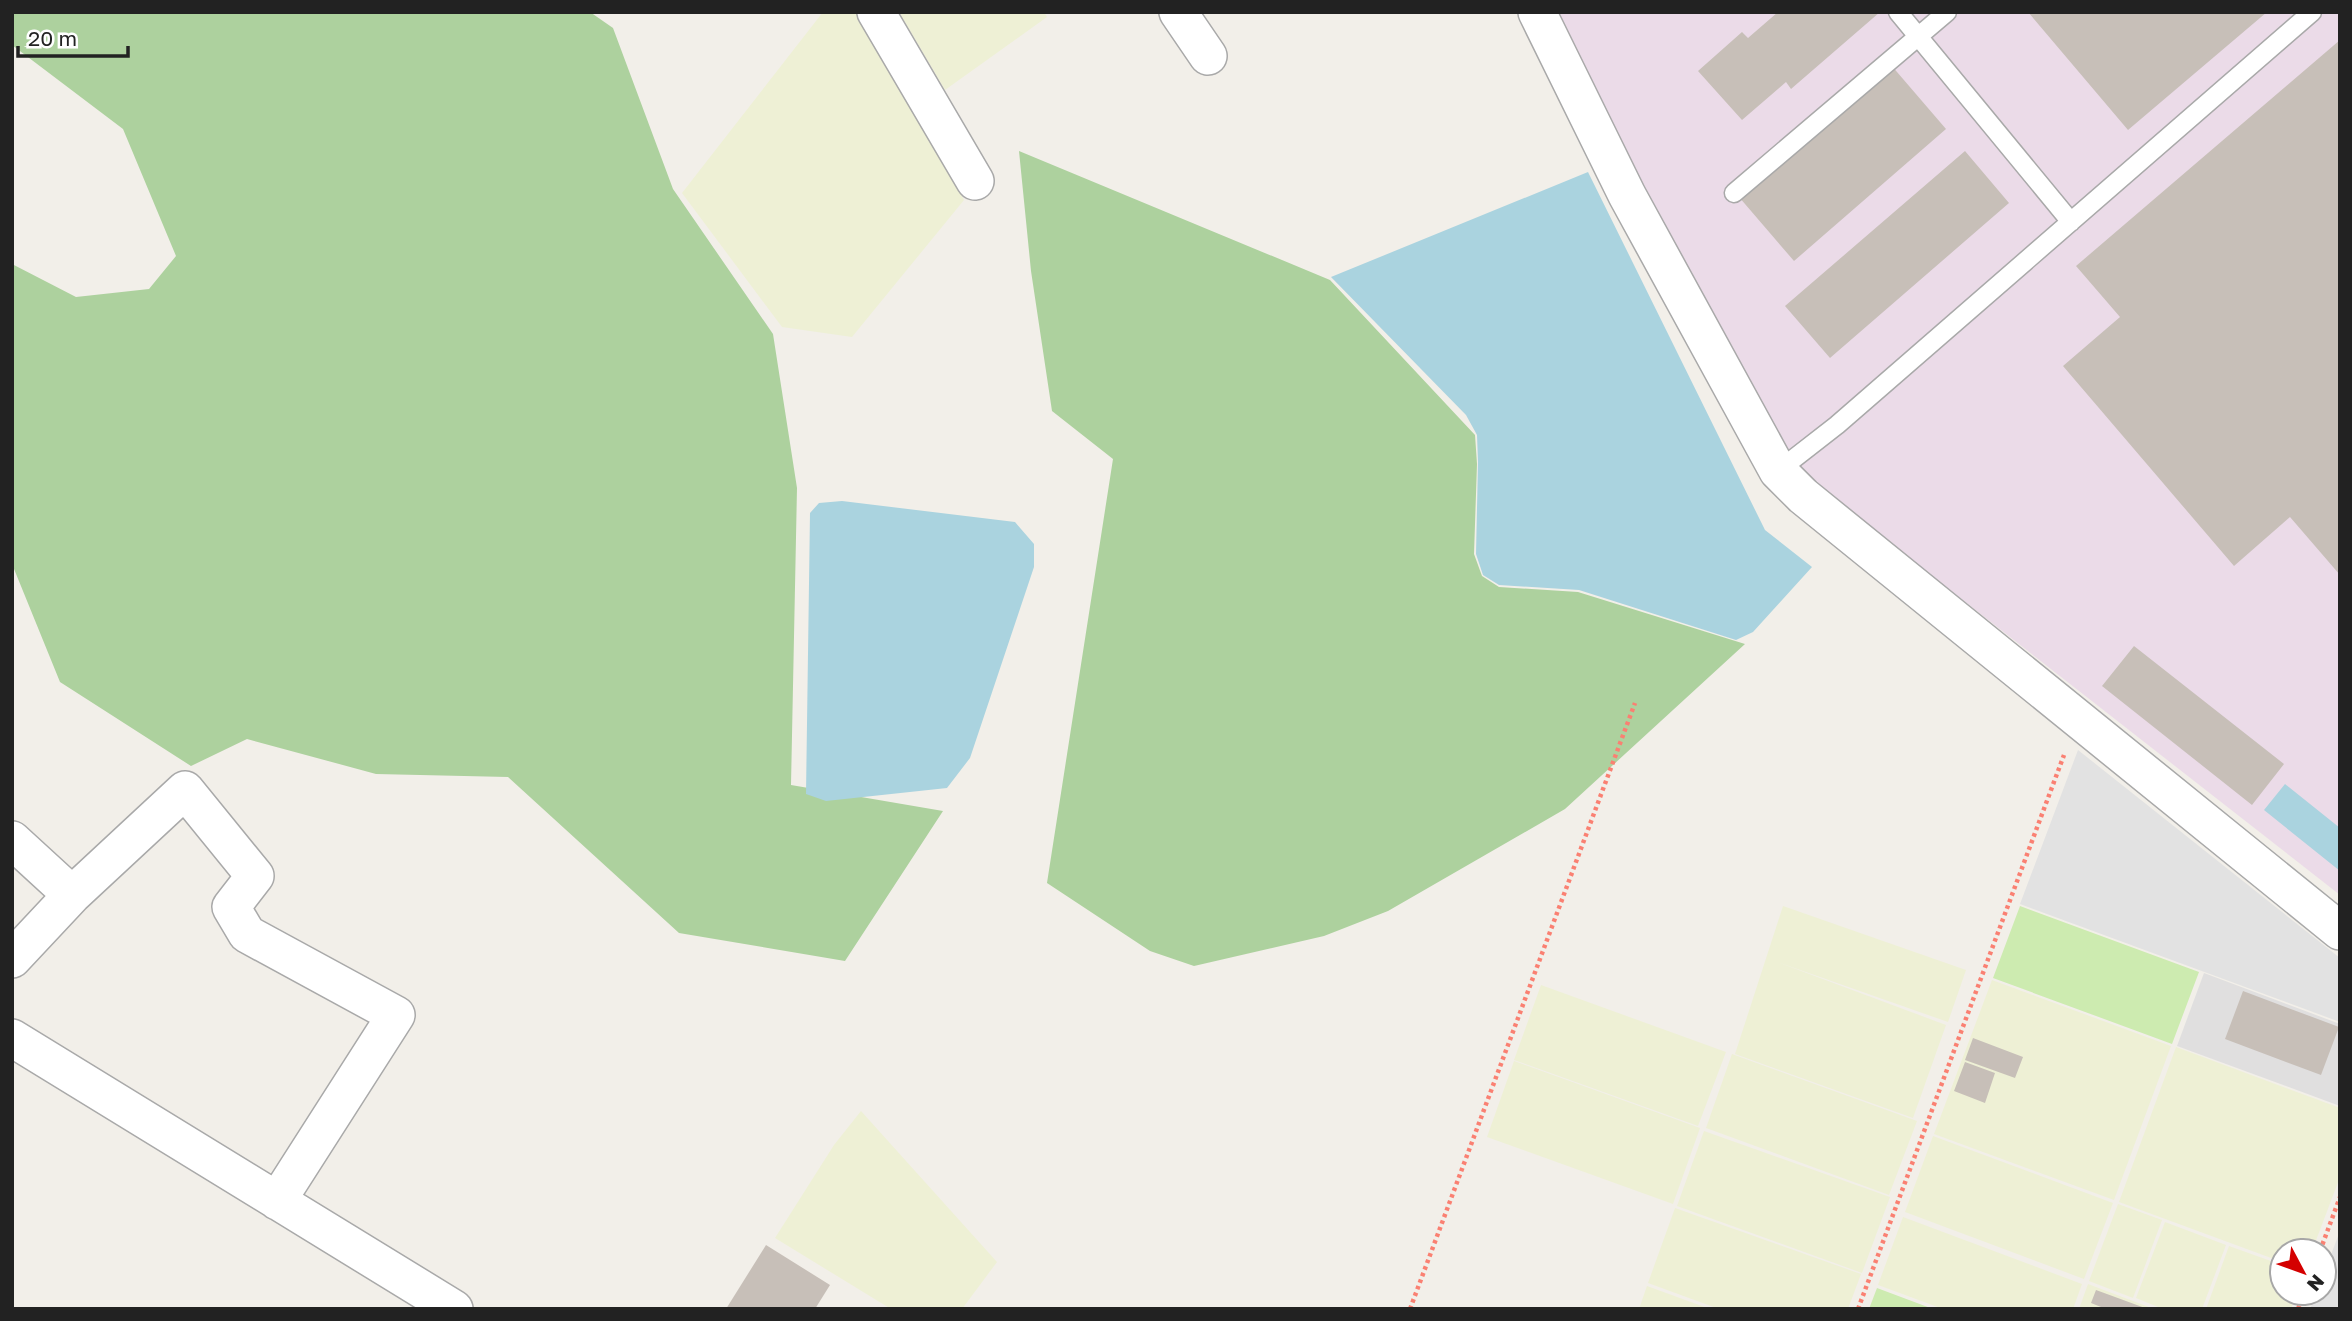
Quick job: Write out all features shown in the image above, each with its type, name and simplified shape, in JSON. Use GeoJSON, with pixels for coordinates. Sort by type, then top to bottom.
{"type":"FeatureCollection","features":[{"type":"Feature","properties":{"kind":"street"},"geometry":{"type":"LineString","coordinates":[[876,12],[975,181]]}},
{"type":"Feature","properties":{"kind":"street"},"geometry":{"type":"LineString","coordinates":[[1178,12],[1208,56]]}},
{"type":"Feature","properties":{"kind":"street"},"geometry":{"type":"LineString","coordinates":[[1537,12],[1627,195],[1778,471],[1803,496],[2340,931]]}},
{"type":"Feature","properties":{"kind":"street"},"geometry":{"type":"LineString","coordinates":[[12,959],[72,895],[186,790],[256,876],[231,907],[247,934],[397,1015],[277,1201]]}},
{"type":"Feature","properties":{"kind":"street"},"geometry":{"type":"LineString","coordinates":[[12,840],[72,895]]}},
{"type":"Feature","properties":{"kind":"street"},"geometry":{"type":"LineString","coordinates":[[12,1038],[454,1309]]}},
{"type":"Feature","properties":{"kind":"lane"},"geometry":{"type":"LineString","coordinates":[[1898,12],[2071,222]]}},
{"type":"Feature","properties":{"kind":"lane"},"geometry":{"type":"LineString","coordinates":[[1734,193],[1947,12]]}},
{"type":"Feature","properties":{"kind":"lane"},"geometry":{"type":"LineString","coordinates":[[1778,471],[1837,425],[2312,12]]}},
{"type":"Feature","properties":{"kind":"path"},"geometry":{"type":"LineString","coordinates":[[1410,1309],[1635,703]]}},
{"type":"Feature","properties":{"kind":"path"},"geometry":{"type":"LineString","coordinates":[[1858,1309],[2078,717]]}},
{"type":"Feature","properties":{"kind":"path"},"geometry":{"type":"LineString","coordinates":[[2324,1237],[2340,1197]]}},
{"type":"Feature","properties":{"kind":"shaded area"},"geometry":{"type":"Polygon","coordinates":[[[1551,12],[2340,12],[2340,895],[1813,483],[1786,452],[1551,12]]]}},
{"type":"Feature","properties":{"kind":"shaded area"},"geometry":{"type":"Polygon","coordinates":[[[2078,750],[2340,958],[2340,1022],[2020,904],[2078,750]]]}},
{"type":"Feature","properties":{"kind":"shaded area"},"geometry":{"type":"Polygon","coordinates":[[[2204,973],[2340,1024],[2340,1106],[2177,1046],[2204,973]]]}},
{"type":"Feature","properties":{"kind":"shaded area"},"geometry":{"type":"Polygon","coordinates":[[[2340,1231],[2340,1309],[2310,1309],[2338,1307],[2338,1237],[2340,1231]]]}},
{"type":"Feature","properties":{"kind":"green space"},"geometry":{"type":"Polygon","coordinates":[[[12,12],[590,12],[613,28],[673,189],[773,334],[797,488],[791,785],[943,811],[845,961],[679,933],[508,777],[376,774],[247,739],[191,766],[60,682],[12,564],[12,264],[76,297],[149,289],[176,256],[123,129],[12,45],[12,12]]]}},
{"type":"Feature","properties":{"kind":"green space"},"geometry":{"type":"Polygon","coordinates":[[[823,12],[857,12],[865,21],[964,200],[852,337],[782,327],[682,193],[823,12]]]}},
{"type":"Feature","properties":{"kind":"green space"},"geometry":{"type":"Polygon","coordinates":[[[899,12],[1044,12],[1047,17],[945,90],[899,12]]]}},
{"type":"Feature","properties":{"kind":"green space"},"geometry":{"type":"Polygon","coordinates":[[[1019,151],[1330,280],[1475,435],[1477,464],[1474,554],[1482,576],[1499,587],[1578,592],[1745,644],[1565,809],[1388,911],[1324,936],[1194,966],[1150,951],[1047,883],[1113,459],[1052,411],[1031,271],[1019,151]]]}},
{"type":"Feature","properties":{"kind":"green space"},"geometry":{"type":"Polygon","coordinates":[[[1783,906],[1966,970],[1948,1022],[1777,962],[1946,1025],[1913,1118],[1735,1054],[1783,906]]]}},
{"type":"Feature","properties":{"kind":"green space"},"geometry":{"type":"Polygon","coordinates":[[[2020,906],[2199,972],[2172,1044],[1993,978],[2020,906]]]}},
{"type":"Feature","properties":{"kind":"green space"},"geometry":{"type":"Polygon","coordinates":[[[1992,980],[2171,1046],[2114,1200],[1934,1134],[1992,980]]]}},
{"type":"Feature","properties":{"kind":"green space"},"geometry":{"type":"Polygon","coordinates":[[[1541,985],[1726,1052],[1698,1126],[1514,1060],[1541,985]]]}},
{"type":"Feature","properties":{"kind":"green space"},"geometry":{"type":"Polygon","coordinates":[[[2176,1047],[2340,1108],[2340,1177],[2317,1237],[2268,1237],[2268,1257],[2119,1202],[2176,1047]]]}},
{"type":"Feature","properties":{"kind":"green space"},"geometry":{"type":"Polygon","coordinates":[[[1732,1054],[1917,1121],[1889,1195],[1706,1128],[1732,1054]]]}},
{"type":"Feature","properties":{"kind":"green space"},"geometry":{"type":"Polygon","coordinates":[[[1514,1061],[1700,1128],[1673,1204],[1487,1137],[1514,1061]]]}},
{"type":"Feature","properties":{"kind":"green space"},"geometry":{"type":"Polygon","coordinates":[[[861,1111],[997,1262],[962,1309],[891,1309],[775,1238],[834,1145],[861,1111]]]}},
{"type":"Feature","properties":{"kind":"green space"},"geometry":{"type":"Polygon","coordinates":[[[1704,1131],[1890,1197],[1862,1273],[1677,1206],[1704,1131]]]}},
{"type":"Feature","properties":{"kind":"green space"},"geometry":{"type":"Polygon","coordinates":[[[1933,1136],[2113,1203],[2084,1279],[1905,1212],[1933,1136]]]}},
{"type":"Feature","properties":{"kind":"green space"},"geometry":{"type":"Polygon","coordinates":[[[2118,1204],[2162,1220],[2133,1298],[2089,1281],[2118,1204]]]}},
{"type":"Feature","properties":{"kind":"green space"},"geometry":{"type":"Polygon","coordinates":[[[1675,1208],[1861,1274],[1848,1309],[1719,1309],[1648,1283],[1675,1208]]]}},
{"type":"Feature","properties":{"kind":"green space"},"geometry":{"type":"Polygon","coordinates":[[[1903,1217],[2082,1284],[2073,1309],[1943,1309],[1878,1285],[1903,1217]]]}},
{"type":"Feature","properties":{"kind":"green space"},"geometry":{"type":"Polygon","coordinates":[[[2165,1222],[2226,1245],[2202,1309],[2163,1309],[2136,1298],[2165,1222]]]}},
{"type":"Feature","properties":{"kind":"green space"},"geometry":{"type":"Polygon","coordinates":[[[2229,1246],[2268,1260],[2268,1307],[2292,1307],[2291,1309],[2206,1309],[2229,1246]]]}},
{"type":"Feature","properties":{"kind":"green space"},"geometry":{"type":"Polygon","coordinates":[[[2088,1284],[2154,1309],[2079,1309],[2088,1284]]]}},
{"type":"Feature","properties":{"kind":"green space"},"geometry":{"type":"Polygon","coordinates":[[[1647,1286],[1710,1309],[1639,1309],[1647,1286]]]}},
{"type":"Feature","properties":{"kind":"green space"},"geometry":{"type":"Polygon","coordinates":[[[1877,1288],[1933,1309],[1869,1309],[1877,1288]]]}},
{"type":"Feature","properties":{"kind":"water"},"geometry":{"type":"Polygon","coordinates":[[[1588,172],[1765,530],[1812,567],[1753,632],[1736,640],[1579,590],[1499,585],[1483,575],[1476,554],[1477,435],[1466,415],[1331,277],[1588,172]]]}},
{"type":"Feature","properties":{"kind":"water"},"geometry":{"type":"Polygon","coordinates":[[[842,501],[1015,522],[1034,544],[1034,567],[970,758],[947,788],[826,801],[806,794],[810,513],[819,503],[842,501]]]}},
{"type":"Feature","properties":{"kind":"water"},"geometry":{"type":"Polygon","coordinates":[[[2285,784],[2340,828],[2340,871],[2264,810],[2285,784]]]}},
{"type":"Feature","properties":{"kind":"building"},"geometry":{"type":"Polygon","coordinates":[[[1778,12],[1880,12],[1791,89],[1786,82],[1742,120],[1698,71],[1742,32],[1748,38],[1778,12]]]}},
{"type":"Feature","properties":{"kind":"building"},"geometry":{"type":"Polygon","coordinates":[[[2028,12],[2267,12],[2128,130],[2028,12]]]}},
{"type":"Feature","properties":{"kind":"building"},"geometry":{"type":"Polygon","coordinates":[[[2340,40],[2340,575],[2290,517],[2234,566],[2063,366],[2120,317],[2076,266],[2340,40]]]}},
{"type":"Feature","properties":{"kind":"building"},"geometry":{"type":"Polygon","coordinates":[[[1891,65],[1946,129],[1794,261],[1739,197],[1891,65]]]}},
{"type":"Feature","properties":{"kind":"building"},"geometry":{"type":"Polygon","coordinates":[[[1965,151],[2009,203],[1830,358],[1785,306],[1965,151]]]}},
{"type":"Feature","properties":{"kind":"building"},"geometry":{"type":"Polygon","coordinates":[[[2134,646],[2284,764],[2252,805],[2102,686],[2134,646]]]}},
{"type":"Feature","properties":{"kind":"building"},"geometry":{"type":"Polygon","coordinates":[[[2243,991],[2339,1027],[2321,1075],[2225,1039],[2243,991]]]}},
{"type":"Feature","properties":{"kind":"building"},"geometry":{"type":"Polygon","coordinates":[[[1973,1038],[2023,1057],[2015,1078],[1965,1060],[1973,1038]]]}},
{"type":"Feature","properties":{"kind":"building"},"geometry":{"type":"Polygon","coordinates":[[[1965,1062],[1995,1073],[1985,1103],[1954,1091],[1965,1062]]]}},
{"type":"Feature","properties":{"kind":"building"},"geometry":{"type":"Polygon","coordinates":[[[766,1245],[830,1285],[815,1309],[726,1309],[766,1245]]]}},
{"type":"Feature","properties":{"kind":"building"},"geometry":{"type":"Polygon","coordinates":[[[2096,1290],[2145,1309],[2106,1309],[2091,1303],[2096,1290]]]}}]}
